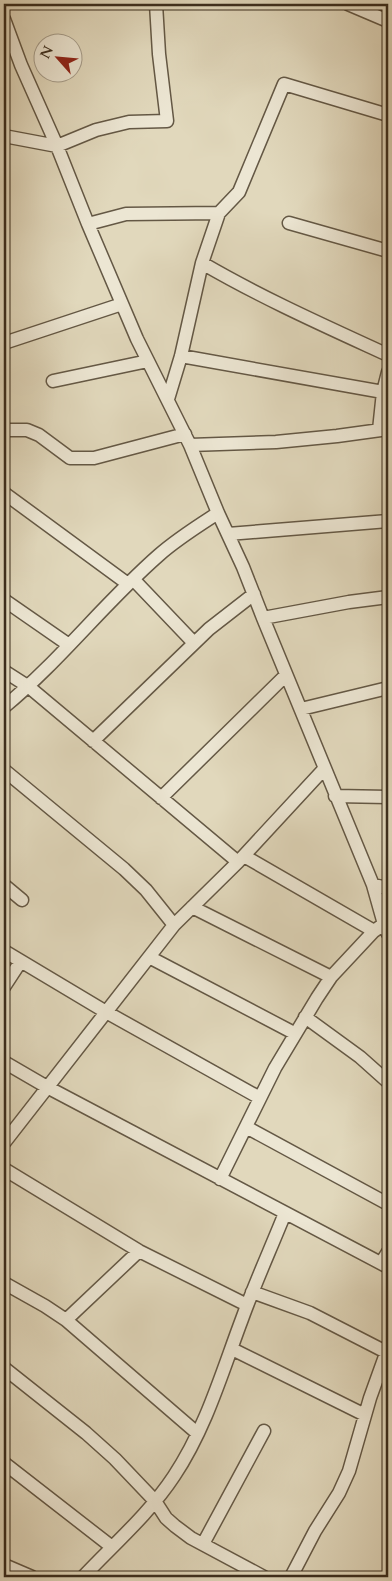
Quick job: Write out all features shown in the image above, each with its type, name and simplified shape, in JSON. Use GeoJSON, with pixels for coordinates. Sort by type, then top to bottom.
{"type":"FeatureCollection","features":[{"type":"Feature","properties":{"kind":"street"},"geometry":{"type":"LineString","coordinates":[[4,136],[58,146],[96,130],[129,122],[167,121],[159,54],[156,4]]}},
{"type":"Feature","properties":{"kind":"street"},"geometry":{"type":"LineString","coordinates":[[348,4],[388,21]]}},
{"type":"Feature","properties":{"kind":"street"},"geometry":{"type":"LineString","coordinates":[[4,19],[21,64],[58,146],[122,304],[188,440],[243,567],[372,885],[382,930]]}},
{"type":"Feature","properties":{"kind":"street"},"geometry":{"type":"LineString","coordinates":[[168,399],[181,356],[202,263],[219,212],[239,192],[284,84],[388,115]]}},
{"type":"Feature","properties":{"kind":"street"},"geometry":{"type":"LineString","coordinates":[[88,224],[126,214],[219,212]]}},
{"type":"Feature","properties":{"kind":"street"},"geometry":{"type":"LineString","coordinates":[[289,223],[388,251]]}},
{"type":"Feature","properties":{"kind":"street"},"geometry":{"type":"LineString","coordinates":[[202,263],[280,304],[388,354]]}},
{"type":"Feature","properties":{"kind":"street"},"geometry":{"type":"LineString","coordinates":[[4,343],[122,304]]}},
{"type":"Feature","properties":{"kind":"street"},"geometry":{"type":"LineString","coordinates":[[181,356],[383,392]]}},
{"type":"Feature","properties":{"kind":"street"},"geometry":{"type":"LineString","coordinates":[[53,381],[148,361]]}},
{"type":"Feature","properties":{"kind":"street"},"geometry":{"type":"LineString","coordinates":[[4,430],[27,430],[39,435],[70,458],[79,459],[94,458],[188,440],[276,442],[384,429],[383,392],[388,372]]}},
{"type":"Feature","properties":{"kind":"street"},"geometry":{"type":"LineString","coordinates":[[4,493],[131,581],[194,643]]}},
{"type":"Feature","properties":{"kind":"street"},"geometry":{"type":"LineString","coordinates":[[4,708],[29,687],[131,581],[174,542],[218,513]]}},
{"type":"Feature","properties":{"kind":"street"},"geometry":{"type":"LineString","coordinates":[[228,534],[388,521]]}},
{"type":"Feature","properties":{"kind":"street"},"geometry":{"type":"LineString","coordinates":[[93,741],[194,643],[227,614],[254,594]]}},
{"type":"Feature","properties":{"kind":"street"},"geometry":{"type":"LineString","coordinates":[[263,618],[349,602],[388,597]]}},
{"type":"Feature","properties":{"kind":"street"},"geometry":{"type":"LineString","coordinates":[[4,600],[69,645]]}},
{"type":"Feature","properties":{"kind":"street"},"geometry":{"type":"LineString","coordinates":[[4,671],[29,687],[161,798],[241,859],[382,930]]}},
{"type":"Feature","properties":{"kind":"street"},"geometry":{"type":"LineString","coordinates":[[161,798],[286,675]]}},
{"type":"Feature","properties":{"kind":"street"},"geometry":{"type":"LineString","coordinates":[[301,709],[388,688]]}},
{"type":"Feature","properties":{"kind":"street"},"geometry":{"type":"LineString","coordinates":[[4,1143],[174,925],[241,859],[324,768]]}},
{"type":"Feature","properties":{"kind":"street"},"geometry":{"type":"LineString","coordinates":[[4,770],[124,869],[146,890],[174,925]]}},
{"type":"Feature","properties":{"kind":"street"},"geometry":{"type":"LineString","coordinates":[[335,796],[388,797]]}},
{"type":"Feature","properties":{"kind":"street"},"geometry":{"type":"LineString","coordinates":[[4,885],[22,900]]}},
{"type":"Feature","properties":{"kind":"street"},"geometry":{"type":"LineString","coordinates":[[372,885],[388,888]]}},
{"type":"Feature","properties":{"kind":"street"},"geometry":{"type":"LineString","coordinates":[[192,907],[331,977]]}},
{"type":"Feature","properties":{"kind":"street"},"geometry":{"type":"LineString","coordinates":[[220,1179],[294,1033],[331,977],[382,930]]}},
{"type":"Feature","properties":{"kind":"street"},"geometry":{"type":"LineString","coordinates":[[4,951],[106,1012],[260,1098]]}},
{"type":"Feature","properties":{"kind":"street"},"geometry":{"type":"LineString","coordinates":[[149,957],[294,1033]]}},
{"type":"Feature","properties":{"kind":"street"},"geometry":{"type":"LineString","coordinates":[[4,987],[20,961]]}},
{"type":"Feature","properties":{"kind":"street"},"geometry":{"type":"LineString","coordinates":[[305,1017],[360,1057],[388,1082]]}},
{"type":"Feature","properties":{"kind":"street"},"geometry":{"type":"LineString","coordinates":[[4,1062],[47,1087],[285,1213],[386,1260]]}},
{"type":"Feature","properties":{"kind":"street"},"geometry":{"type":"LineString","coordinates":[[246,1127],[388,1204]]}},
{"type":"Feature","properties":{"kind":"street"},"geometry":{"type":"LineString","coordinates":[[4,1169],[138,1251],[248,1305]]}},
{"type":"Feature","properties":{"kind":"street"},"geometry":{"type":"LineString","coordinates":[[83,1577],[127,1534],[176,1473],[197,1433],[232,1350],[252,1292],[285,1213]]}},
{"type":"Feature","properties":{"kind":"street"},"geometry":{"type":"LineString","coordinates":[[66,1320],[138,1251]]}},
{"type":"Feature","properties":{"kind":"street"},"geometry":{"type":"LineString","coordinates":[[4,1283],[66,1320],[197,1433]]}},
{"type":"Feature","properties":{"kind":"street"},"geometry":{"type":"LineString","coordinates":[[252,1292],[310,1313],[387,1350],[365,1415],[350,1471],[291,1577]]}},
{"type":"Feature","properties":{"kind":"street"},"geometry":{"type":"LineString","coordinates":[[232,1350],[365,1415]]}},
{"type":"Feature","properties":{"kind":"street"},"geometry":{"type":"LineString","coordinates":[[4,1368],[86,1433],[115,1459],[155,1501],[166,1518],[175,1526],[203,1544],[264,1577]]}},
{"type":"Feature","properties":{"kind":"street"},"geometry":{"type":"LineString","coordinates":[[203,1544],[264,1431]]}},
{"type":"Feature","properties":{"kind":"street"},"geometry":{"type":"LineString","coordinates":[[4,1463],[112,1547]]}},
{"type":"Feature","properties":{"kind":"street"},"geometry":{"type":"LineString","coordinates":[[4,1565],[32,1577]]}}]}
